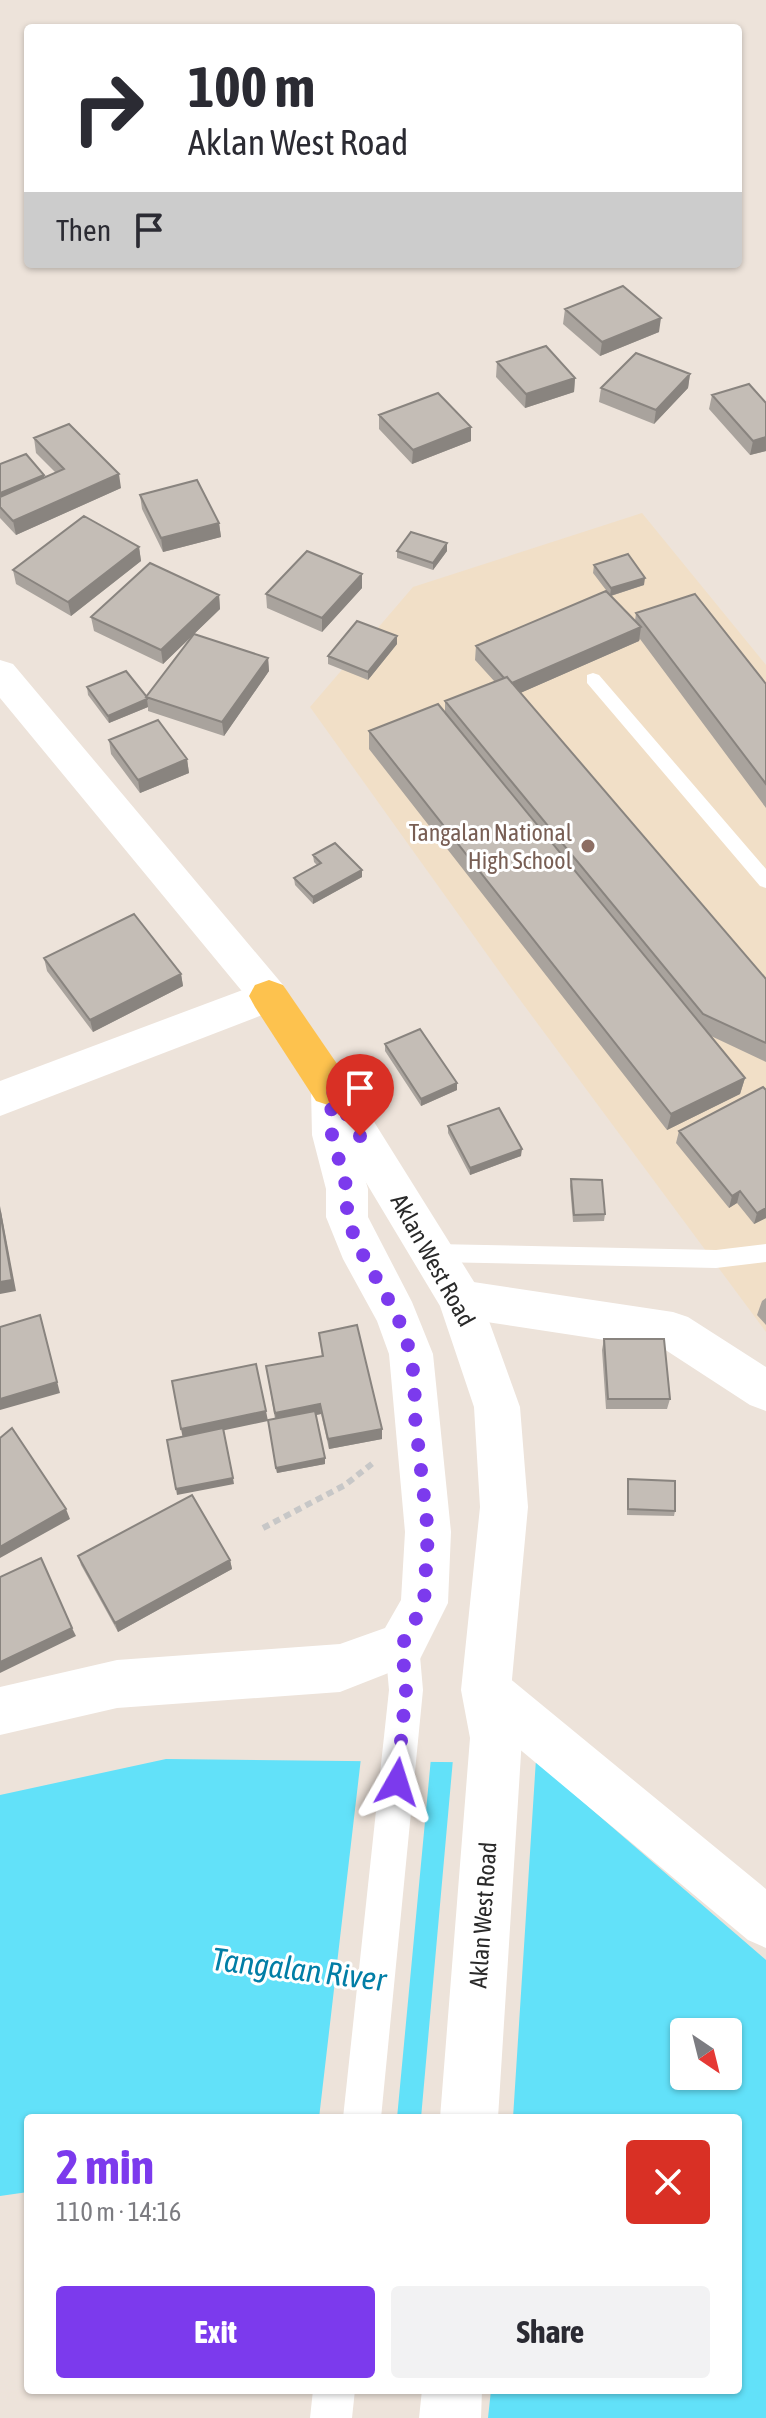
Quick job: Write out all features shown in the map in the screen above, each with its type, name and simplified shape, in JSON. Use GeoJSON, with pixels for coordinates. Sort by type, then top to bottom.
{"type":"FeatureCollection","features":[{"type":"Feature","properties":{"kind":"main road","name":"Aklan West Road"},"geometry":{"type":"LineString","coordinates":[[0,673],[269,996],[435,1253],[460,1299],[497,1407],[504,1507],[469,2114]]}},
{"type":"Feature","properties":{"kind":"main road"},"geometry":{"type":"LineString","coordinates":[[0,1099],[269,996]]}},
{"type":"Feature","properties":{"kind":"main road"},"geometry":{"type":"LineString","coordinates":[[450,2418],[452,2394]]}},
{"type":"Feature","properties":{"kind":"street"},"geometry":{"type":"LineString","coordinates":[[331,1089],[332,1135],[347,1189],[347,1217],[358,1246],[397,1315],[411,1354],[428,1532],[424,1603],[404,1667],[362,2114]]}},
{"type":"Feature","properties":{"kind":"street"},"geometry":{"type":"LineString","coordinates":[[460,1299],[673,1331],[766,1391]]}},
{"type":"Feature","properties":{"kind":"street"},"geometry":{"type":"LineString","coordinates":[[0,1711],[117,1684],[340,1668],[404,1667]]}},
{"type":"Feature","properties":{"kind":"street"},"geometry":{"type":"LineString","coordinates":[[491,1714],[766,1922]]}},
{"type":"Feature","properties":{"kind":"street"},"geometry":{"type":"LineString","coordinates":[[331,2418],[334,2394]]}},
{"type":"Feature","properties":{"kind":"lane"},"geometry":{"type":"LineString","coordinates":[[593,679],[766,881]]}},
{"type":"Feature","properties":{"kind":"lane"},"geometry":{"type":"LineString","coordinates":[[435,1253],[716,1259],[766,1253]]}},
{"type":"Feature","properties":{"kind":"path"},"geometry":{"type":"LineString","coordinates":[[263,1528],[332,1493],[376,1461],[414,1408]]}},
{"type":"Feature","properties":{"kind":"shaded area","name":"Tangalan National High School"},"geometry":{"type":"Polygon","coordinates":[[[642,513],[766,665],[766,1332],[509,985],[310,707],[413,587],[642,513]]]}},
{"type":"Feature","properties":{"kind":"water","name":"Tangalan River"},"geometry":{"type":"Polygon","coordinates":[[[166,1759],[538,1763],[766,1960],[766,2418],[488,2418],[491,2394],[742,2394],[742,2114],[24,2114],[24,2193],[0,2196],[0,1795],[166,1759]]]}},
{"type":"Feature","properties":{"kind":"pier"},"geometry":{"type":"Polygon","coordinates":[[[361,1758],[431,1758],[397,2114],[319,2114],[361,1758]]]}},
{"type":"Feature","properties":{"kind":"pier"},"geometry":{"type":"Polygon","coordinates":[[[453,1759],[536,1759],[513,2114],[421,2114],[453,1759]]]}},
{"type":"Feature","properties":{"kind":"building"},"geometry":{"type":"Polygon","coordinates":[[[623,286],[661,318],[602,342],[565,309],[623,286]]]}},
{"type":"Feature","properties":{"kind":"building"},"geometry":{"type":"Polygon","coordinates":[[[546,346],[575,378],[526,394],[497,362],[546,346]]]}},
{"type":"Feature","properties":{"kind":"building"},"geometry":{"type":"Polygon","coordinates":[[[636,353],[690,374],[656,410],[601,388],[636,353]]]}},
{"type":"Feature","properties":{"kind":"building"},"geometry":{"type":"Polygon","coordinates":[[[749,384],[766,403],[766,437],[753,441],[712,395],[749,384]]]}},
{"type":"Feature","properties":{"kind":"building"},"geometry":{"type":"Polygon","coordinates":[[[438,393],[471,427],[413,450],[379,415],[438,393]]]}},
{"type":"Feature","properties":{"kind":"building"},"geometry":{"type":"Polygon","coordinates":[[[69,424],[119,474],[13,521],[0,507],[0,497],[64,469],[34,438],[69,424]]]}},
{"type":"Feature","properties":{"kind":"building"},"geometry":{"type":"Polygon","coordinates":[[[26,454],[44,475],[0,493],[0,464],[26,454]]]}},
{"type":"Feature","properties":{"kind":"building"},"geometry":{"type":"Polygon","coordinates":[[[197,480],[219,523],[161,538],[140,495],[197,480]]]}},
{"type":"Feature","properties":{"kind":"building"},"geometry":{"type":"Polygon","coordinates":[[[84,516],[139,547],[68,602],[13,570],[84,516]]]}},
{"type":"Feature","properties":{"kind":"building"},"geometry":{"type":"Polygon","coordinates":[[[411,532],[447,543],[433,563],[397,551],[411,532]]]}},
{"type":"Feature","properties":{"kind":"building"},"geometry":{"type":"Polygon","coordinates":[[[307,551],[362,574],[322,618],[266,594],[307,551]]]}},
{"type":"Feature","properties":{"kind":"building"},"geometry":{"type":"Polygon","coordinates":[[[628,554],[645,578],[611,588],[594,565],[628,554]]]}},
{"type":"Feature","properties":{"kind":"building"},"geometry":{"type":"Polygon","coordinates":[[[150,563],[219,595],[161,650],[91,617],[150,563]]]}},
{"type":"Feature","properties":{"kind":"building"},"geometry":{"type":"Polygon","coordinates":[[[606,591],[641,627],[512,683],[476,646],[606,591]]]}},
{"type":"Feature","properties":{"kind":"building"},"geometry":{"type":"Polygon","coordinates":[[[695,594],[766,684],[766,784],[636,613],[695,594]]]}},
{"type":"Feature","properties":{"kind":"building"},"geometry":{"type":"Polygon","coordinates":[[[357,621],[397,636],[368,672],[328,656],[357,621]]]}},
{"type":"Feature","properties":{"kind":"building"},"geometry":{"type":"Polygon","coordinates":[[[194,634],[268,658],[222,722],[146,697],[194,634]]]}},
{"type":"Feature","properties":{"kind":"building"},"geometry":{"type":"Polygon","coordinates":[[[126,671],[147,699],[108,716],[87,687],[126,671]]]}},
{"type":"Feature","properties":{"kind":"building"},"geometry":{"type":"Polygon","coordinates":[[[507,677],[766,979],[766,1043],[703,1014],[445,701],[507,677]]]}},
{"type":"Feature","properties":{"kind":"building"},"geometry":{"type":"Polygon","coordinates":[[[438,704],[745,1078],[671,1114],[369,731],[438,704]]]}},
{"type":"Feature","properties":{"kind":"building"},"geometry":{"type":"Polygon","coordinates":[[[158,720],[187,759],[138,780],[109,740],[158,720]]]}},
{"type":"Feature","properties":{"kind":"building"},"geometry":{"type":"Polygon","coordinates":[[[335,843],[362,870],[313,897],[294,878],[321,863],[313,855],[335,843]]]}},
{"type":"Feature","properties":{"kind":"building"},"geometry":{"type":"Polygon","coordinates":[[[134,914],[181,974],[90,1020],[44,958],[134,914]]]}},
{"type":"Feature","properties":{"kind":"building"},"geometry":{"type":"Polygon","coordinates":[[[420,1029],[457,1083],[421,1099],[385,1044],[420,1029]]]}},
{"type":"Feature","properties":{"kind":"building"},"geometry":{"type":"Polygon","coordinates":[[[763,1087],[766,1090],[766,1208],[757,1213],[740,1191],[732,1196],[679,1131],[763,1087]]]}},
{"type":"Feature","properties":{"kind":"building"},"geometry":{"type":"Polygon","coordinates":[[[499,1108],[522,1149],[470,1168],[448,1126],[499,1108]]]}},
{"type":"Feature","properties":{"kind":"building"},"geometry":{"type":"Polygon","coordinates":[[[571,1179],[602,1180],[605,1214],[574,1215],[571,1179]]]}},
{"type":"Feature","properties":{"kind":"building"},"geometry":{"type":"Polygon","coordinates":[[[0,1212],[12,1280],[0,1282],[0,1212]]]}},
{"type":"Feature","properties":{"kind":"building"},"geometry":{"type":"Polygon","coordinates":[[[40,1315],[57,1382],[0,1399],[0,1327],[40,1315]]]}},
{"type":"Feature","properties":{"kind":"building"},"geometry":{"type":"Polygon","coordinates":[[[357,1325],[382,1429],[328,1439],[320,1404],[275,1413],[266,1366],[323,1356],[319,1333],[357,1325]]]}},
{"type":"Feature","properties":{"kind":"building"},"geometry":{"type":"Polygon","coordinates":[[[604,1339],[664,1339],[670,1399],[608,1399],[604,1339]]]}},
{"type":"Feature","properties":{"kind":"building"},"geometry":{"type":"Polygon","coordinates":[[[256,1364],[266,1411],[181,1429],[172,1381],[256,1364]]]}},
{"type":"Feature","properties":{"kind":"building"},"geometry":{"type":"Polygon","coordinates":[[[315,1411],[325,1458],[276,1468],[268,1420],[315,1411]]]}},
{"type":"Feature","properties":{"kind":"building"},"geometry":{"type":"Polygon","coordinates":[[[12,1428],[66,1509],[0,1547],[0,1438],[12,1428]]]}},
{"type":"Feature","properties":{"kind":"building"},"geometry":{"type":"Polygon","coordinates":[[[223,1428],[233,1478],[176,1489],[167,1440],[223,1428]]]}},
{"type":"Feature","properties":{"kind":"building"},"geometry":{"type":"Polygon","coordinates":[[[628,1479],[675,1481],[675,1511],[628,1509],[628,1479]]]}},
{"type":"Feature","properties":{"kind":"building"},"geometry":{"type":"Polygon","coordinates":[[[192,1495],[230,1560],[115,1623],[78,1556],[192,1495]]]}},
{"type":"Feature","properties":{"kind":"building"},"geometry":{"type":"Polygon","coordinates":[[[41,1558],[72,1628],[0,1662],[0,1577],[41,1558]]]}},
{"type":"Feature","properties":{"kind":"place","name":"Tangalan National High School"},"geometry":{"type":"Point","coordinates":[588,846]}},
{"type":"Feature","properties":{"kind":"route"},"geometry":{"type":"LineString","coordinates":[[360,1136],[331,1089],[332,1135],[347,1189],[347,1217],[358,1246],[397,1315],[411,1354],[415,1387],[414,1408],[428,1532],[424,1603],[402,1645],[406,1690],[397,1782]]}}]}
